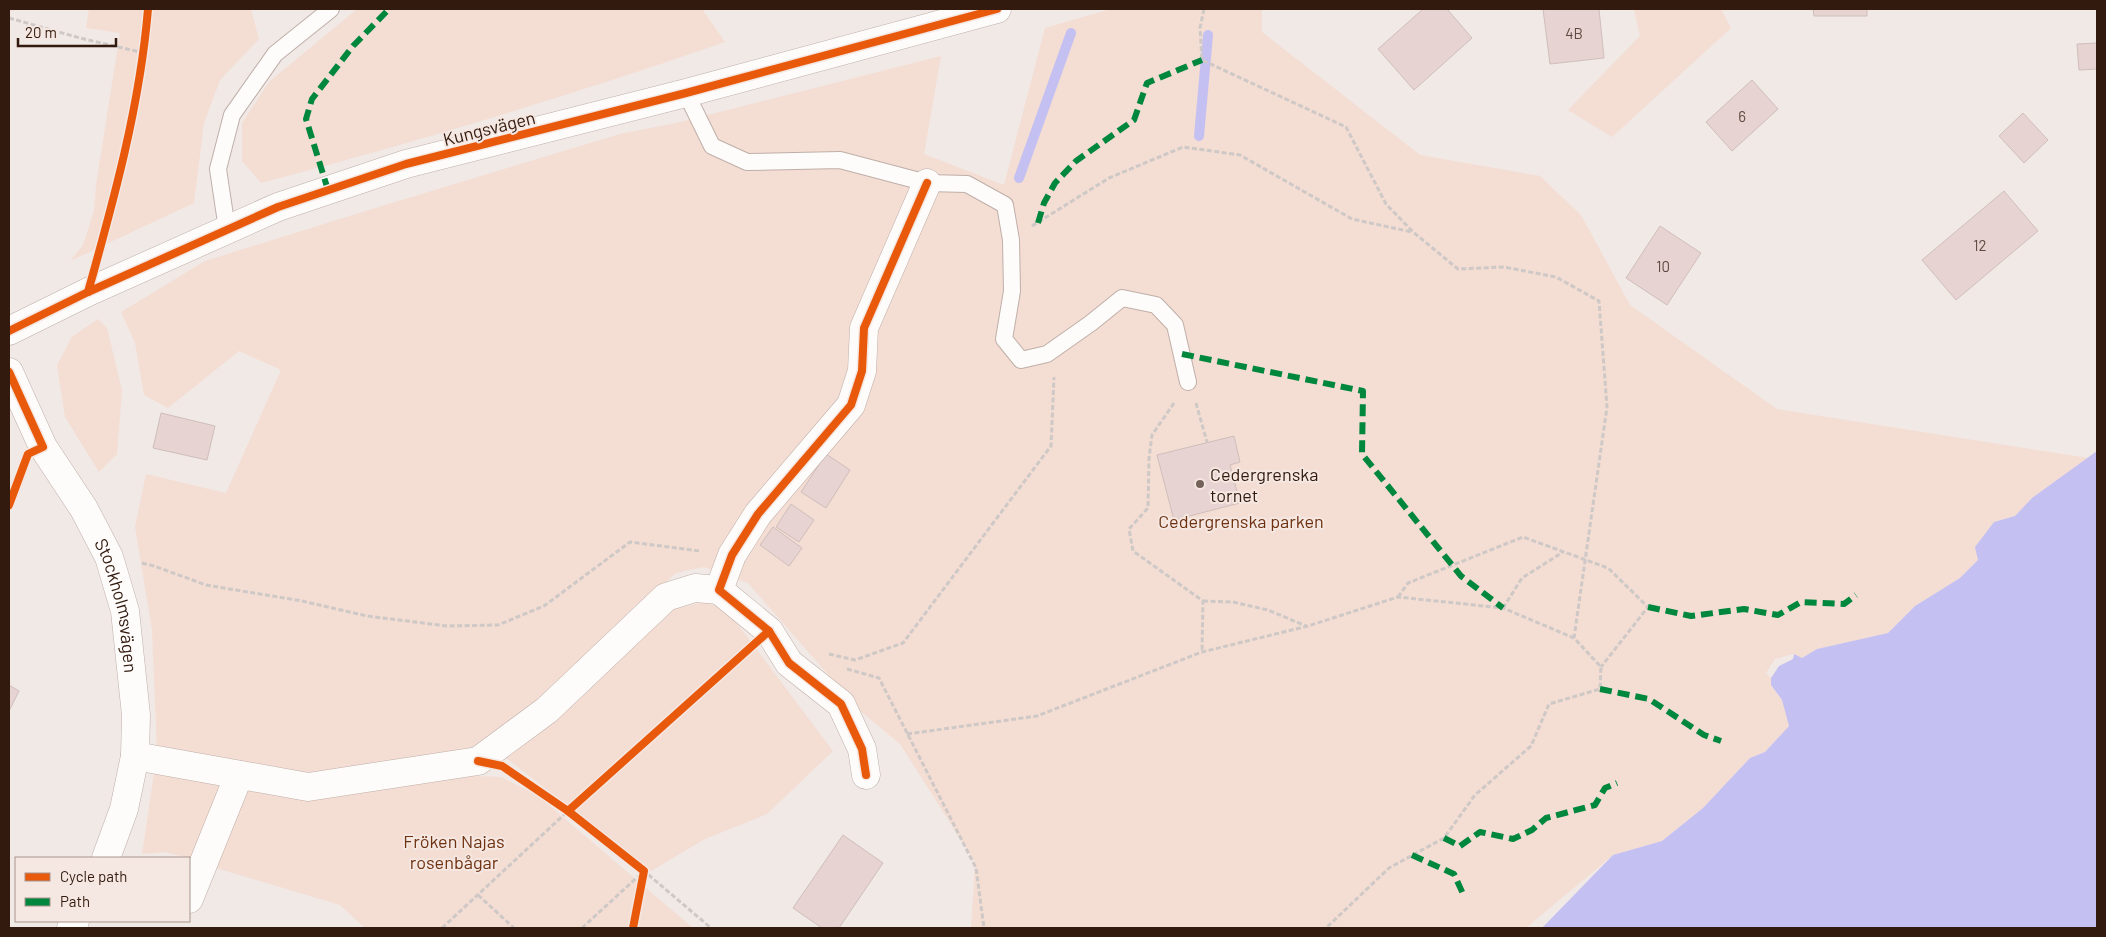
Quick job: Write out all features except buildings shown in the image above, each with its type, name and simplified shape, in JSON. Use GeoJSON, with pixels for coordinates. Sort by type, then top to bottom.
{"type":"FeatureCollection","features":[{"type":"Feature","properties":{"kind":"street","name":"Kungsvägen"},"geometry":{"type":"LineString","coordinates":[[9,331],[97,288],[278,207],[406,164],[686,93],[997,9]]}},
{"type":"Feature","properties":{"kind":"street"},"geometry":{"type":"LineString","coordinates":[[719,590],[732,555],[758,514],[852,405],[862,371],[864,328],[927,183]]}},
{"type":"Feature","properties":{"kind":"street","name":"Stockholmsvägen"},"geometry":{"type":"LineString","coordinates":[[9,372],[43,447],[84,510],[109,557],[124,611],[136,715],[135,756],[124,809],[106,857]]}},
{"type":"Feature","properties":{"kind":"street"},"geometry":{"type":"LineString","coordinates":[[135,756],[308,787],[478,761],[547,710],[666,597],[695,588],[719,590],[769,631],[789,663],[841,704],[862,748],[866,775]]}},
{"type":"Feature","properties":{"kind":"street"},"geometry":{"type":"LineString","coordinates":[[190,897],[239,775]]}},
{"type":"Feature","properties":{"kind":"lane"},"geometry":{"type":"LineString","coordinates":[[227,229],[218,169],[232,115],[275,54],[330,9]]}},
{"type":"Feature","properties":{"kind":"lane"},"geometry":{"type":"LineString","coordinates":[[686,93],[712,146],[747,162],[840,160],[927,183],[967,184],[1006,204],[1011,240],[1012,291],[1004,339],[1022,360],[1047,354],[1091,324],[1122,298],[1156,305],[1175,324],[1188,382]]}},
{"type":"Feature","properties":{"kind":"path"},"geometry":{"type":"LineString","coordinates":[[1204,9],[1200,28],[1202,60],[1346,127],[1386,204],[1413,232],[1458,269],[1504,267],[1556,277],[1600,301],[1607,407],[1574,638]]}},
{"type":"Feature","properties":{"kind":"path"},"geometry":{"type":"LineString","coordinates":[[9,18],[80,38],[144,53]]}},
{"type":"Feature","properties":{"kind":"path"},"geometry":{"type":"LineString","coordinates":[[142,62],[145,44]]}},
{"type":"Feature","properties":{"kind":"path"},"geometry":{"type":"LineString","coordinates":[[1011,240],[1109,178],[1183,148],[1240,155],[1352,219],[1413,232]]}},
{"type":"Feature","properties":{"kind":"path"},"geometry":{"type":"LineString","coordinates":[[826,654],[855,660],[904,643],[1051,446],[1055,349]]}},
{"type":"Feature","properties":{"kind":"path"},"geometry":{"type":"LineString","coordinates":[[1188,382],[1152,435],[1149,458],[1148,508],[1128,528],[1133,551],[1203,601],[1233,602],[1268,610],[1308,626]]}},
{"type":"Feature","properties":{"kind":"path"},"geometry":{"type":"LineString","coordinates":[[1199,413],[1207,442]]}},
{"type":"Feature","properties":{"kind":"path"},"geometry":{"type":"LineString","coordinates":[[1326,928],[1389,868],[1444,838],[1475,796],[1531,746],[1549,704],[1600,689],[1601,667],[1648,607],[1608,568],[1524,537],[1408,583],[1398,597]]}},
{"type":"Feature","properties":{"kind":"path"},"geometry":{"type":"LineString","coordinates":[[109,557],[154,566],[206,585],[302,601],[367,616],[447,626],[498,625],[544,606],[630,542],[732,555]]}},
{"type":"Feature","properties":{"kind":"path"},"geometry":{"type":"LineString","coordinates":[[1503,608],[1522,578],[1563,551]]}},
{"type":"Feature","properties":{"kind":"path"},"geometry":{"type":"LineString","coordinates":[[984,928],[976,868],[907,734],[1037,716],[1202,652],[1308,626],[1398,597],[1503,608],[1574,638],[1601,667]]}},
{"type":"Feature","properties":{"kind":"path"},"geometry":{"type":"LineString","coordinates":[[1202,652],[1203,601]]}},
{"type":"Feature","properties":{"kind":"path"},"geometry":{"type":"LineString","coordinates":[[442,928],[576,804]]}},
{"type":"Feature","properties":{"kind":"path"},"geometry":{"type":"LineString","coordinates":[[560,806],[576,817]]}},
{"type":"Feature","properties":{"kind":"path"},"geometry":{"type":"LineString","coordinates":[[636,865],[711,928]]}},
{"type":"Feature","properties":{"kind":"path"},"geometry":{"type":"LineString","coordinates":[[642,881],[644,871]]}},
{"type":"Feature","properties":{"kind":"path"},"geometry":{"type":"LineString","coordinates":[[582,928],[644,871]]}},
{"type":"Feature","properties":{"kind":"path"},"geometry":{"type":"LineString","coordinates":[[478,895],[514,928]]}},
{"type":"Feature","properties":{"kind":"green space"},"geometry":{"type":"Polygon","coordinates":[[[89,9],[251,9],[259,39],[220,80],[204,123],[194,203],[70,261],[83,245],[94,211],[96,185],[120,33],[86,28],[89,9]]]}},
{"type":"Feature","properties":{"kind":"green space"},"geometry":{"type":"Polygon","coordinates":[[[357,9],[702,9],[725,42],[610,81],[494,117],[261,183],[242,161],[242,123],[269,82],[357,9]]]}},
{"type":"Feature","properties":{"kind":"green space","name":"Cedergrenska parken"},"geometry":{"type":"Polygon","coordinates":[[[1111,9],[1262,9],[1262,32],[1420,155],[1540,176],[1581,215],[1630,305],[1777,409],[2088,458],[2032,498],[2015,516],[1994,522],[1978,560],[1960,578],[1915,606],[1888,633],[1817,649],[1802,658],[1793,654],[1775,659],[1766,673],[1771,678],[1771,685],[1782,700],[1789,726],[1765,752],[1750,758],[1703,808],[1662,841],[1613,855],[1526,928],[971,928],[975,862],[900,744],[859,710],[748,583],[704,567],[676,573],[504,730],[464,751],[313,796],[448,775],[501,777],[537,795],[693,928],[365,928],[340,905],[190,860],[190,857],[164,852],[142,854],[157,753],[152,630],[135,527],[146,474],[226,493],[281,370],[239,351],[168,408],[144,395],[135,343],[121,312],[205,261],[620,134],[676,123],[941,56],[924,154],[1004,185],[1045,28],[1111,9]]]}},
{"type":"Feature","properties":{"kind":"green space"},"geometry":{"type":"Polygon","coordinates":[[[1634,9],[1721,9],[1731,28],[1612,137],[1568,110],[1640,36],[1634,9]]]}},
{"type":"Feature","properties":{"kind":"green space"},"geometry":{"type":"Polygon","coordinates":[[[98,319],[107,328],[122,390],[117,454],[99,472],[65,417],[57,365],[72,337],[98,319]]]}},
{"type":"Feature","properties":{"kind":"green space"},"geometry":{"type":"Polygon","coordinates":[[[704,602],[727,610],[833,751],[767,814],[705,839],[651,871],[505,757],[666,611],[704,602]]]}},
{"type":"Feature","properties":{"kind":"shaded area"},"geometry":{"type":"Polygon","coordinates":[[[2097,451],[2097,928],[1542,928],[1613,855],[1662,841],[1703,808],[1750,758],[1765,752],[1789,726],[1782,700],[1771,685],[1771,678],[1779,666],[1793,659],[1794,654],[1802,658],[1817,649],[1888,633],[1915,606],[1960,578],[1978,560],[1975,547],[1994,522],[2015,516],[2032,498],[2097,451]]]}},
{"type":"Feature","properties":{"kind":"waterway"},"geometry":{"type":"LineString","coordinates":[[1019,178],[1071,33]]}},
{"type":"Feature","properties":{"kind":"waterway"},"geometry":{"type":"LineString","coordinates":[[1199,136],[1208,35]]}},
{"type":"Feature","properties":{"kind":"marked path"},"geometry":{"type":"LineString","coordinates":[[328,190],[306,119],[312,99],[353,46],[389,9]]}},
{"type":"Feature","properties":{"kind":"marked path"},"geometry":{"type":"LineString","coordinates":[[1038,223],[1044,203],[1055,183],[1076,161],[1134,120],[1147,83],[1202,60]]}},
{"type":"Feature","properties":{"kind":"marked path"},"geometry":{"type":"LineString","coordinates":[[1182,354],[1363,391],[1362,454],[1461,576],[1503,608]]}},
{"type":"Feature","properties":{"kind":"marked path"},"geometry":{"type":"LineString","coordinates":[[1648,607],[1691,616],[1744,609],[1778,615],[1801,602],[1844,604],[1856,595]]}},
{"type":"Feature","properties":{"kind":"marked path"},"geometry":{"type":"LineString","coordinates":[[1600,689],[1649,699],[1704,735],[1721,741]]}},
{"type":"Feature","properties":{"kind":"marked path"},"geometry":{"type":"LineString","coordinates":[[1444,838],[1460,846],[1480,832],[1513,839],[1532,830],[1546,818],[1595,805],[1605,788],[1617,783]]}},
{"type":"Feature","properties":{"kind":"marked path"},"geometry":{"type":"LineString","coordinates":[[1412,855],[1454,874],[1464,896]]}},
{"type":"Feature","properties":{"kind":"cycle path"},"geometry":{"type":"LineString","coordinates":[[88,292],[125,152],[139,81],[148,9]]}},
{"type":"Feature","properties":{"kind":"cycle path"},"geometry":{"type":"LineString","coordinates":[[9,331],[88,292],[278,207],[406,164],[686,93],[997,9]]}},
{"type":"Feature","properties":{"kind":"cycle path"},"geometry":{"type":"LineString","coordinates":[[866,775],[862,749],[841,704],[789,663],[769,631],[719,590],[732,555],[758,514],[851,405],[862,371],[864,328],[927,183]]}},
{"type":"Feature","properties":{"kind":"cycle path"},"geometry":{"type":"LineString","coordinates":[[9,372],[43,447],[28,454],[9,505]]}},
{"type":"Feature","properties":{"kind":"cycle path"},"geometry":{"type":"LineString","coordinates":[[568,811],[769,631]]}},
{"type":"Feature","properties":{"kind":"cycle path"},"geometry":{"type":"LineString","coordinates":[[478,761],[502,766],[568,811],[644,871],[633,928]]}},
{"type":"Feature","properties":{"kind":"place","name":"Cedergrenska tornet"},"geometry":{"type":"Point","coordinates":[1200,484]}},
{"type":"Feature","properties":{"kind":"park label","name":"Fröken Najas rosenbågar"},"geometry":{"type":"Point","coordinates":[454,851]}}]}
